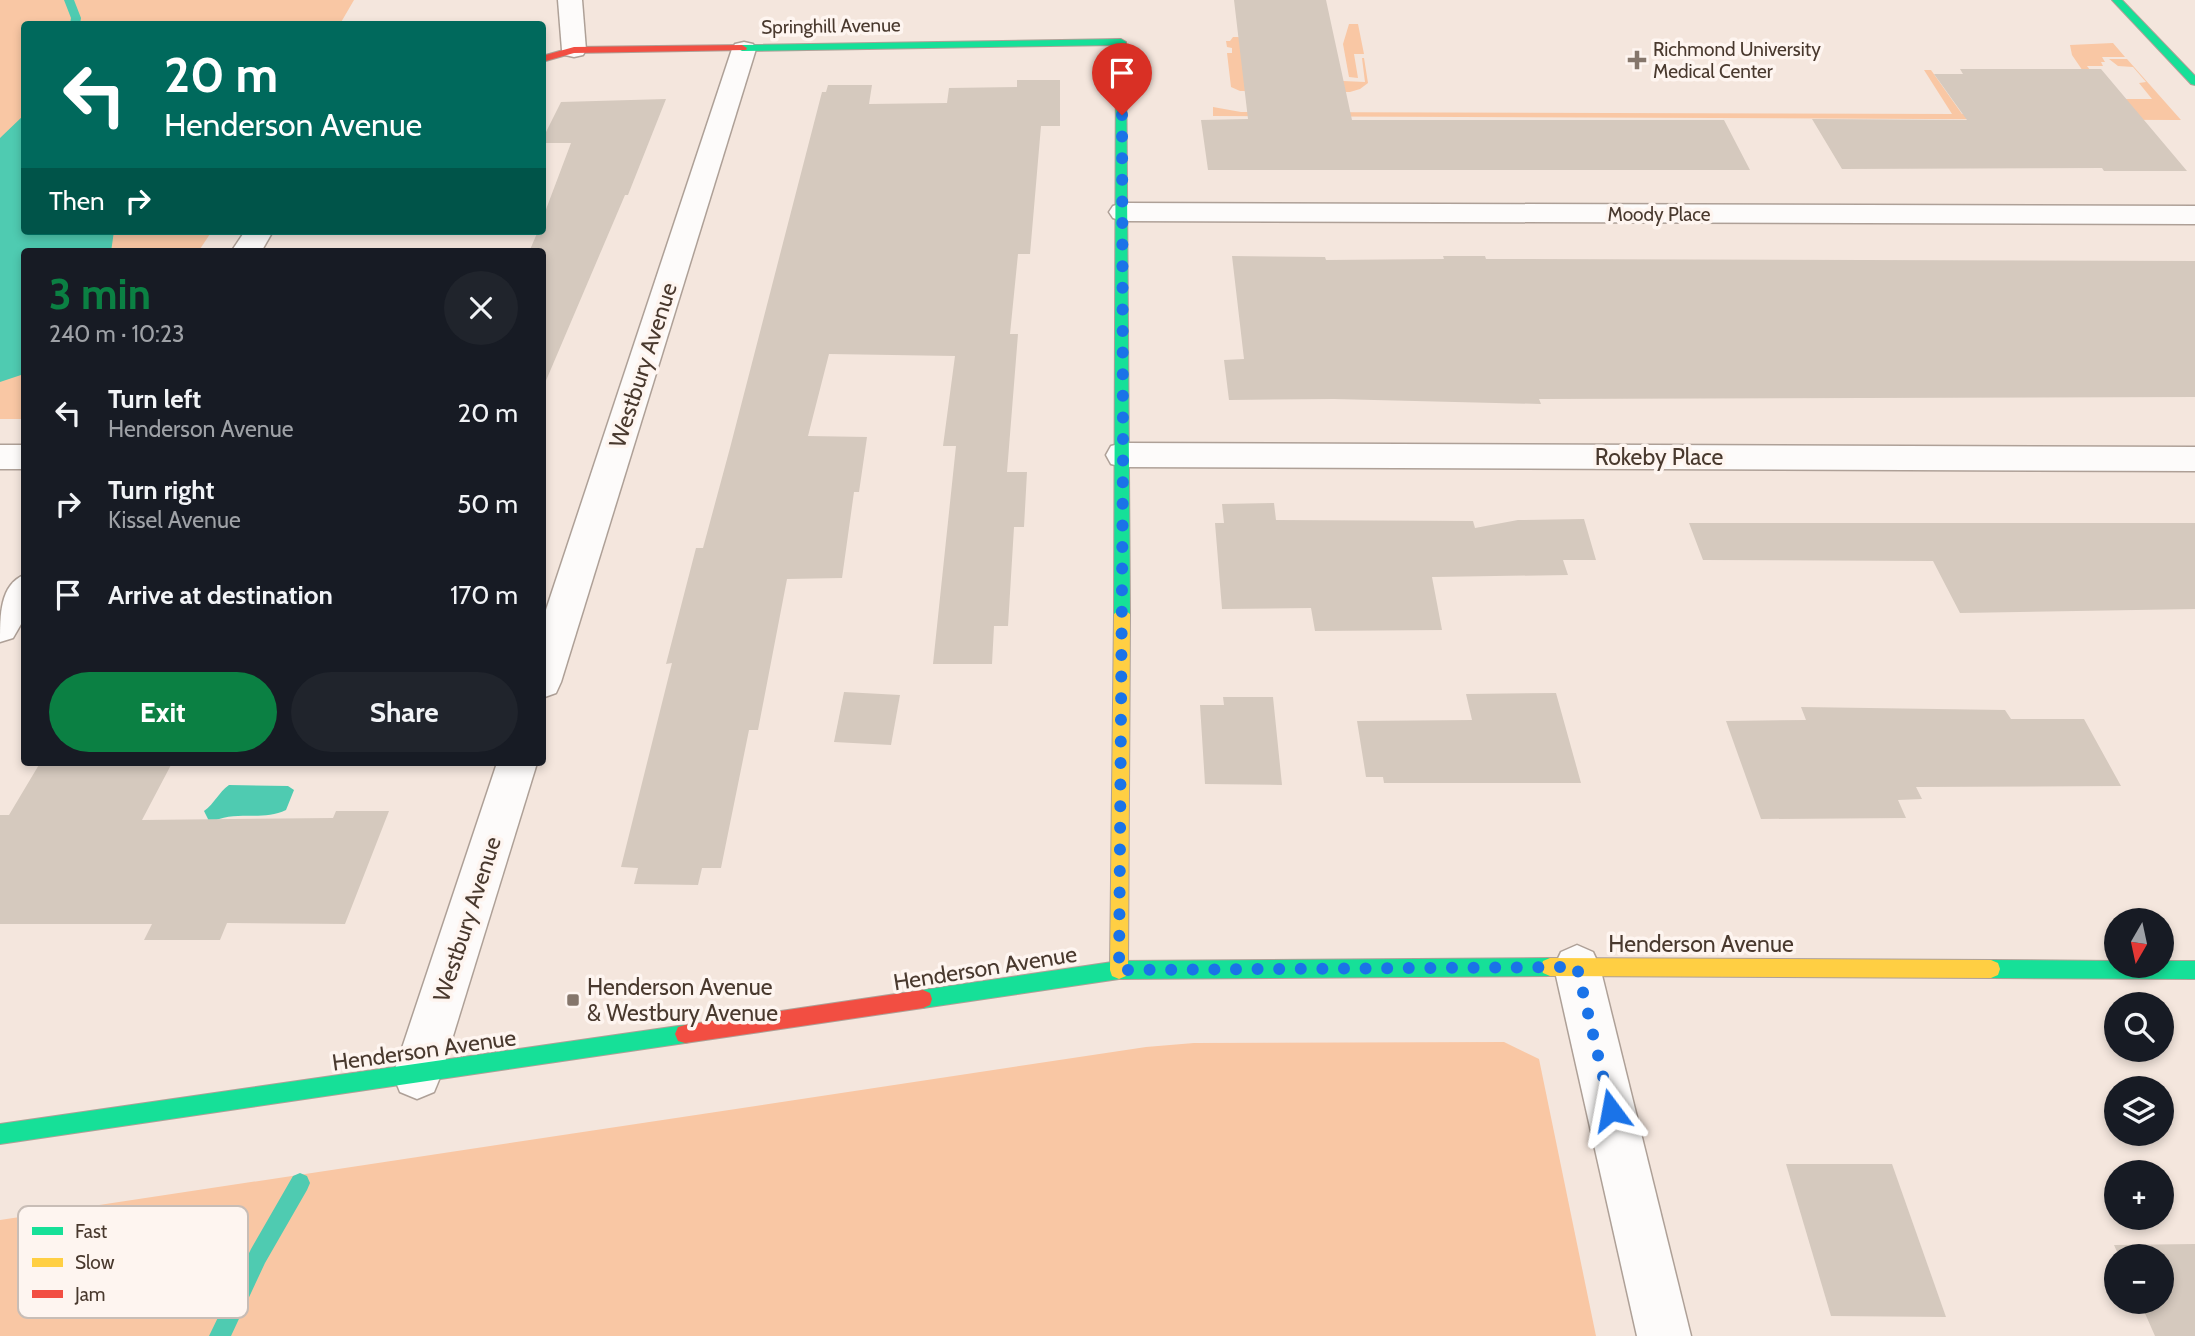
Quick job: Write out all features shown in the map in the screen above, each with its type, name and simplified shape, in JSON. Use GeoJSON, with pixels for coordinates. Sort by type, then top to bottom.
{"type":"FeatureCollection","features":[{"type":"Feature","properties":{"kind":"street"},"geometry":{"type":"LineString","coordinates":[[570,0],[574,50]]}},
{"type":"Feature","properties":{"kind":"street"},"geometry":{"type":"LineString","coordinates":[[2118,0],[2195,82]]}},
{"type":"Feature","properties":{"kind":"street","name":"Springhill Avenue"},"geometry":{"type":"LineString","coordinates":[[546,58],[574,50],[1121,42],[1123,212]]}},
{"type":"Feature","properties":{"kind":"street","name":"Westbury Avenue"},"geometry":{"type":"LineString","coordinates":[[546,669],[744,49]]}},
{"type":"Feature","properties":{"kind":"street"},"geometry":{"type":"LineString","coordinates":[[1119,970],[1123,212]]}},
{"type":"Feature","properties":{"kind":"street","name":"Moody Place"},"geometry":{"type":"LineString","coordinates":[[1123,212],[2195,215]]}},
{"type":"Feature","properties":{"kind":"street","name":"Rokeby Place"},"geometry":{"type":"LineString","coordinates":[[1123,455],[2195,459]]}},
{"type":"Feature","properties":{"kind":"street"},"geometry":{"type":"LineString","coordinates":[[0,457],[21,457]]}},
{"type":"Feature","properties":{"kind":"street"},"geometry":{"type":"LineString","coordinates":[[0,626],[21,594]]}},
{"type":"Feature","properties":{"kind":"street","name":"Westbury Avenue"},"geometry":{"type":"LineString","coordinates":[[417,1075],[516,766]]}},
{"type":"Feature","properties":{"kind":"street"},"geometry":{"type":"LineString","coordinates":[[1577,967],[1664,1336]]}},
{"type":"Feature","properties":{"kind":"street","name":"Henderson Avenue"},"geometry":{"type":"LineString","coordinates":[[0,1133],[417,1075],[1119,970],[1577,967],[2195,970]]}},
{"type":"Feature","properties":{"kind":"shaded area"},"geometry":{"type":"Polygon","coordinates":[[[0,0],[354,0],[342,21],[21,21],[21,235],[209,235],[201,248],[21,248],[21,419],[0,419],[0,0]]]}},
{"type":"Feature","properties":{"kind":"shaded area"},"geometry":{"type":"Polygon","coordinates":[[[1349,24],[1358,24],[1364,54],[1354,54],[1358,78],[1349,77],[1343,44],[1349,24]]]}},
{"type":"Feature","properties":{"kind":"shaded area"},"geometry":{"type":"Polygon","coordinates":[[[1233,37],[1343,81],[1365,82],[1364,58],[1368,83],[1350,92],[1240,91],[1231,87],[1227,53],[1232,53],[1232,48],[1227,47],[1226,41],[1233,37]]]}},
{"type":"Feature","properties":{"kind":"shaded area"},"geometry":{"type":"Polygon","coordinates":[[[2113,43],[2125,57],[2102,57],[2105,62],[2101,62],[2103,66],[2087,66],[2099,82],[2122,99],[2152,99],[2139,83],[2146,82],[2133,67],[2118,66],[2109,59],[2127,59],[2181,120],[1213,116],[1213,107],[1241,112],[1952,114],[1924,70],[1931,70],[1962,114],[2088,114],[2089,80],[2072,55],[2070,45],[2113,43]]]}},
{"type":"Feature","properties":{"kind":"shaded area"},"geometry":{"type":"Polygon","coordinates":[[[21,118],[21,235],[113,235],[112,248],[21,248],[21,375],[0,382],[0,138],[21,118]]]}},
{"type":"Feature","properties":{"kind":"shaded area"},"geometry":{"type":"Polygon","coordinates":[[[229,785],[288,786],[294,790],[286,810],[267,815],[228,817],[210,823],[204,811],[229,785]]]}},
{"type":"Feature","properties":{"kind":"shaded area"},"geometry":{"type":"Polygon","coordinates":[[[1504,1042],[1539,1059],[1596,1336],[0,1336],[0,1220],[18,1217],[18,1318],[248,1318],[248,1206],[93,1206],[1146,1047],[1194,1043],[1504,1042]]]}},
{"type":"Feature","properties":{"kind":"building"},"geometry":{"type":"Polygon","coordinates":[[[1234,0],[1326,0],[1352,120],[1724,120],[1750,170],[1208,170],[1201,120],[1248,119],[1234,0]]]}},
{"type":"Feature","properties":{"kind":"building"},"geometry":{"type":"Polygon","coordinates":[[[1960,69],[2101,69],[2187,171],[2104,171],[2102,168],[1842,169],[1812,119],[1967,120],[1934,74],[1963,74],[1960,69]]]}},
{"type":"Feature","properties":{"kind":"building"},"geometry":{"type":"Polygon","coordinates":[[[1017,80],[1060,80],[1060,126],[1041,126],[1030,254],[1018,254],[1010,334],[1018,334],[1007,472],[1027,472],[1024,527],[1014,527],[1008,626],[994,626],[992,664],[933,664],[956,446],[943,446],[955,356],[829,354],[808,436],[867,437],[859,492],[854,492],[842,578],[787,579],[758,730],[749,730],[721,868],[702,868],[698,885],[634,884],[638,868],[621,867],[672,663],[666,664],[696,548],[703,548],[822,92],[826,92],[828,85],[872,85],[869,104],[947,103],[949,88],[1017,87],[1017,80]]]}},
{"type":"Feature","properties":{"kind":"building"},"geometry":{"type":"Polygon","coordinates":[[[666,99],[628,195],[625,195],[546,381],[546,248],[531,248],[536,235],[546,235],[546,209],[571,143],[546,143],[546,132],[561,102],[666,99]]]}},
{"type":"Feature","properties":{"kind":"building"},"geometry":{"type":"Polygon","coordinates":[[[1232,256],[1325,257],[1326,260],[1485,256],[1486,259],[2195,261],[2195,397],[1539,399],[1541,404],[1334,399],[1229,400],[1224,360],[1244,359],[1232,256]]]}},
{"type":"Feature","properties":{"kind":"building"},"geometry":{"type":"Polygon","coordinates":[[[1274,503],[1276,520],[1473,521],[1475,528],[1518,520],[1584,519],[1596,560],[1563,560],[1568,575],[1432,577],[1442,630],[1315,631],[1311,608],[1222,609],[1215,523],[1224,523],[1222,504],[1274,503]]]}},
{"type":"Feature","properties":{"kind":"building"},"geometry":{"type":"Polygon","coordinates":[[[1689,523],[2195,523],[2195,609],[1960,613],[1933,561],[1703,560],[1689,523]]]}},
{"type":"Feature","properties":{"kind":"building"},"geometry":{"type":"Polygon","coordinates":[[[844,692],[900,695],[891,745],[834,742],[844,692]]]}},
{"type":"Feature","properties":{"kind":"building"},"geometry":{"type":"Polygon","coordinates":[[[1556,693],[1581,783],[1384,783],[1383,777],[1366,777],[1357,721],[1472,720],[1466,694],[1556,693]]]}},
{"type":"Feature","properties":{"kind":"building"},"geometry":{"type":"Polygon","coordinates":[[[1223,697],[1273,697],[1282,785],[1205,784],[1200,705],[1224,705],[1223,697]]]}},
{"type":"Feature","properties":{"kind":"building"},"geometry":{"type":"Polygon","coordinates":[[[1801,707],[2005,710],[2011,719],[2084,719],[2121,786],[1916,787],[1922,799],[1898,800],[1906,818],[1761,819],[1726,721],[1806,720],[1801,707]]]}},
{"type":"Feature","properties":{"kind":"building"},"geometry":{"type":"Polygon","coordinates":[[[38,766],[170,766],[142,820],[333,818],[336,811],[389,811],[345,924],[227,923],[220,940],[144,940],[152,924],[0,924],[0,815],[9,815],[38,766]]]}},
{"type":"Feature","properties":{"kind":"building"},"geometry":{"type":"Polygon","coordinates":[[[1786,1164],[1892,1164],[1946,1317],[1831,1316],[1786,1164]]]}},
{"type":"Feature","properties":{"kind":"building"},"geometry":{"type":"Polygon","coordinates":[[[2174,1244],[2195,1244],[2195,1336],[2155,1336],[2145,1314],[2174,1314],[2174,1244]]]}},
{"type":"Feature","properties":{"kind":"waterway"},"geometry":{"type":"LineString","coordinates":[[69,0],[76,21]]}},
{"type":"Feature","properties":{"kind":"waterway"},"geometry":{"type":"LineString","coordinates":[[248,1277],[300,1183]]}},
{"type":"Feature","properties":{"kind":"waterway"},"geometry":{"type":"LineString","coordinates":[[220,1336],[229,1318]]}},
{"type":"Feature","properties":{"kind":"traffic: fast"},"geometry":{"type":"LineString","coordinates":[[2117,0],[2195,82]]}},
{"type":"Feature","properties":{"kind":"traffic: fast"},"geometry":{"type":"LineString","coordinates":[[742,48],[1121,42],[1122,614]]}},
{"type":"Feature","properties":{"kind":"traffic: fast"},"geometry":{"type":"LineString","coordinates":[[923,999],[1119,970],[1550,967]]}},
{"type":"Feature","properties":{"kind":"traffic: fast"},"geometry":{"type":"LineString","coordinates":[[1991,969],[2195,970]]}},
{"type":"Feature","properties":{"kind":"traffic: fast"},"geometry":{"type":"LineString","coordinates":[[0,1134],[685,1034]]}},
{"type":"Feature","properties":{"kind":"traffic: slow"},"geometry":{"type":"LineString","coordinates":[[1119,970],[1122,614]]}},
{"type":"Feature","properties":{"kind":"traffic: slow"},"geometry":{"type":"LineString","coordinates":[[1550,967],[1991,969]]}},
{"type":"Feature","properties":{"kind":"traffic: jam"},"geometry":{"type":"LineString","coordinates":[[546,58],[574,50],[742,48]]}},
{"type":"Feature","properties":{"kind":"traffic: jam"},"geometry":{"type":"LineString","coordinates":[[685,1034],[923,999]]}},
{"type":"Feature","properties":{"kind":"place","name":"Richmond University Medical Center"},"geometry":{"type":"Point","coordinates":[1637,60]}},
{"type":"Feature","properties":{"kind":"place","name":"Henderson Avenue & Westbury Avenue"},"geometry":{"type":"Point","coordinates":[573,1000]}},
{"type":"Feature","properties":{"kind":"route"},"geometry":{"type":"LineString","coordinates":[[1122,115],[1123,455],[1119,970],[1577,967],[1611,1110]]}}]}
